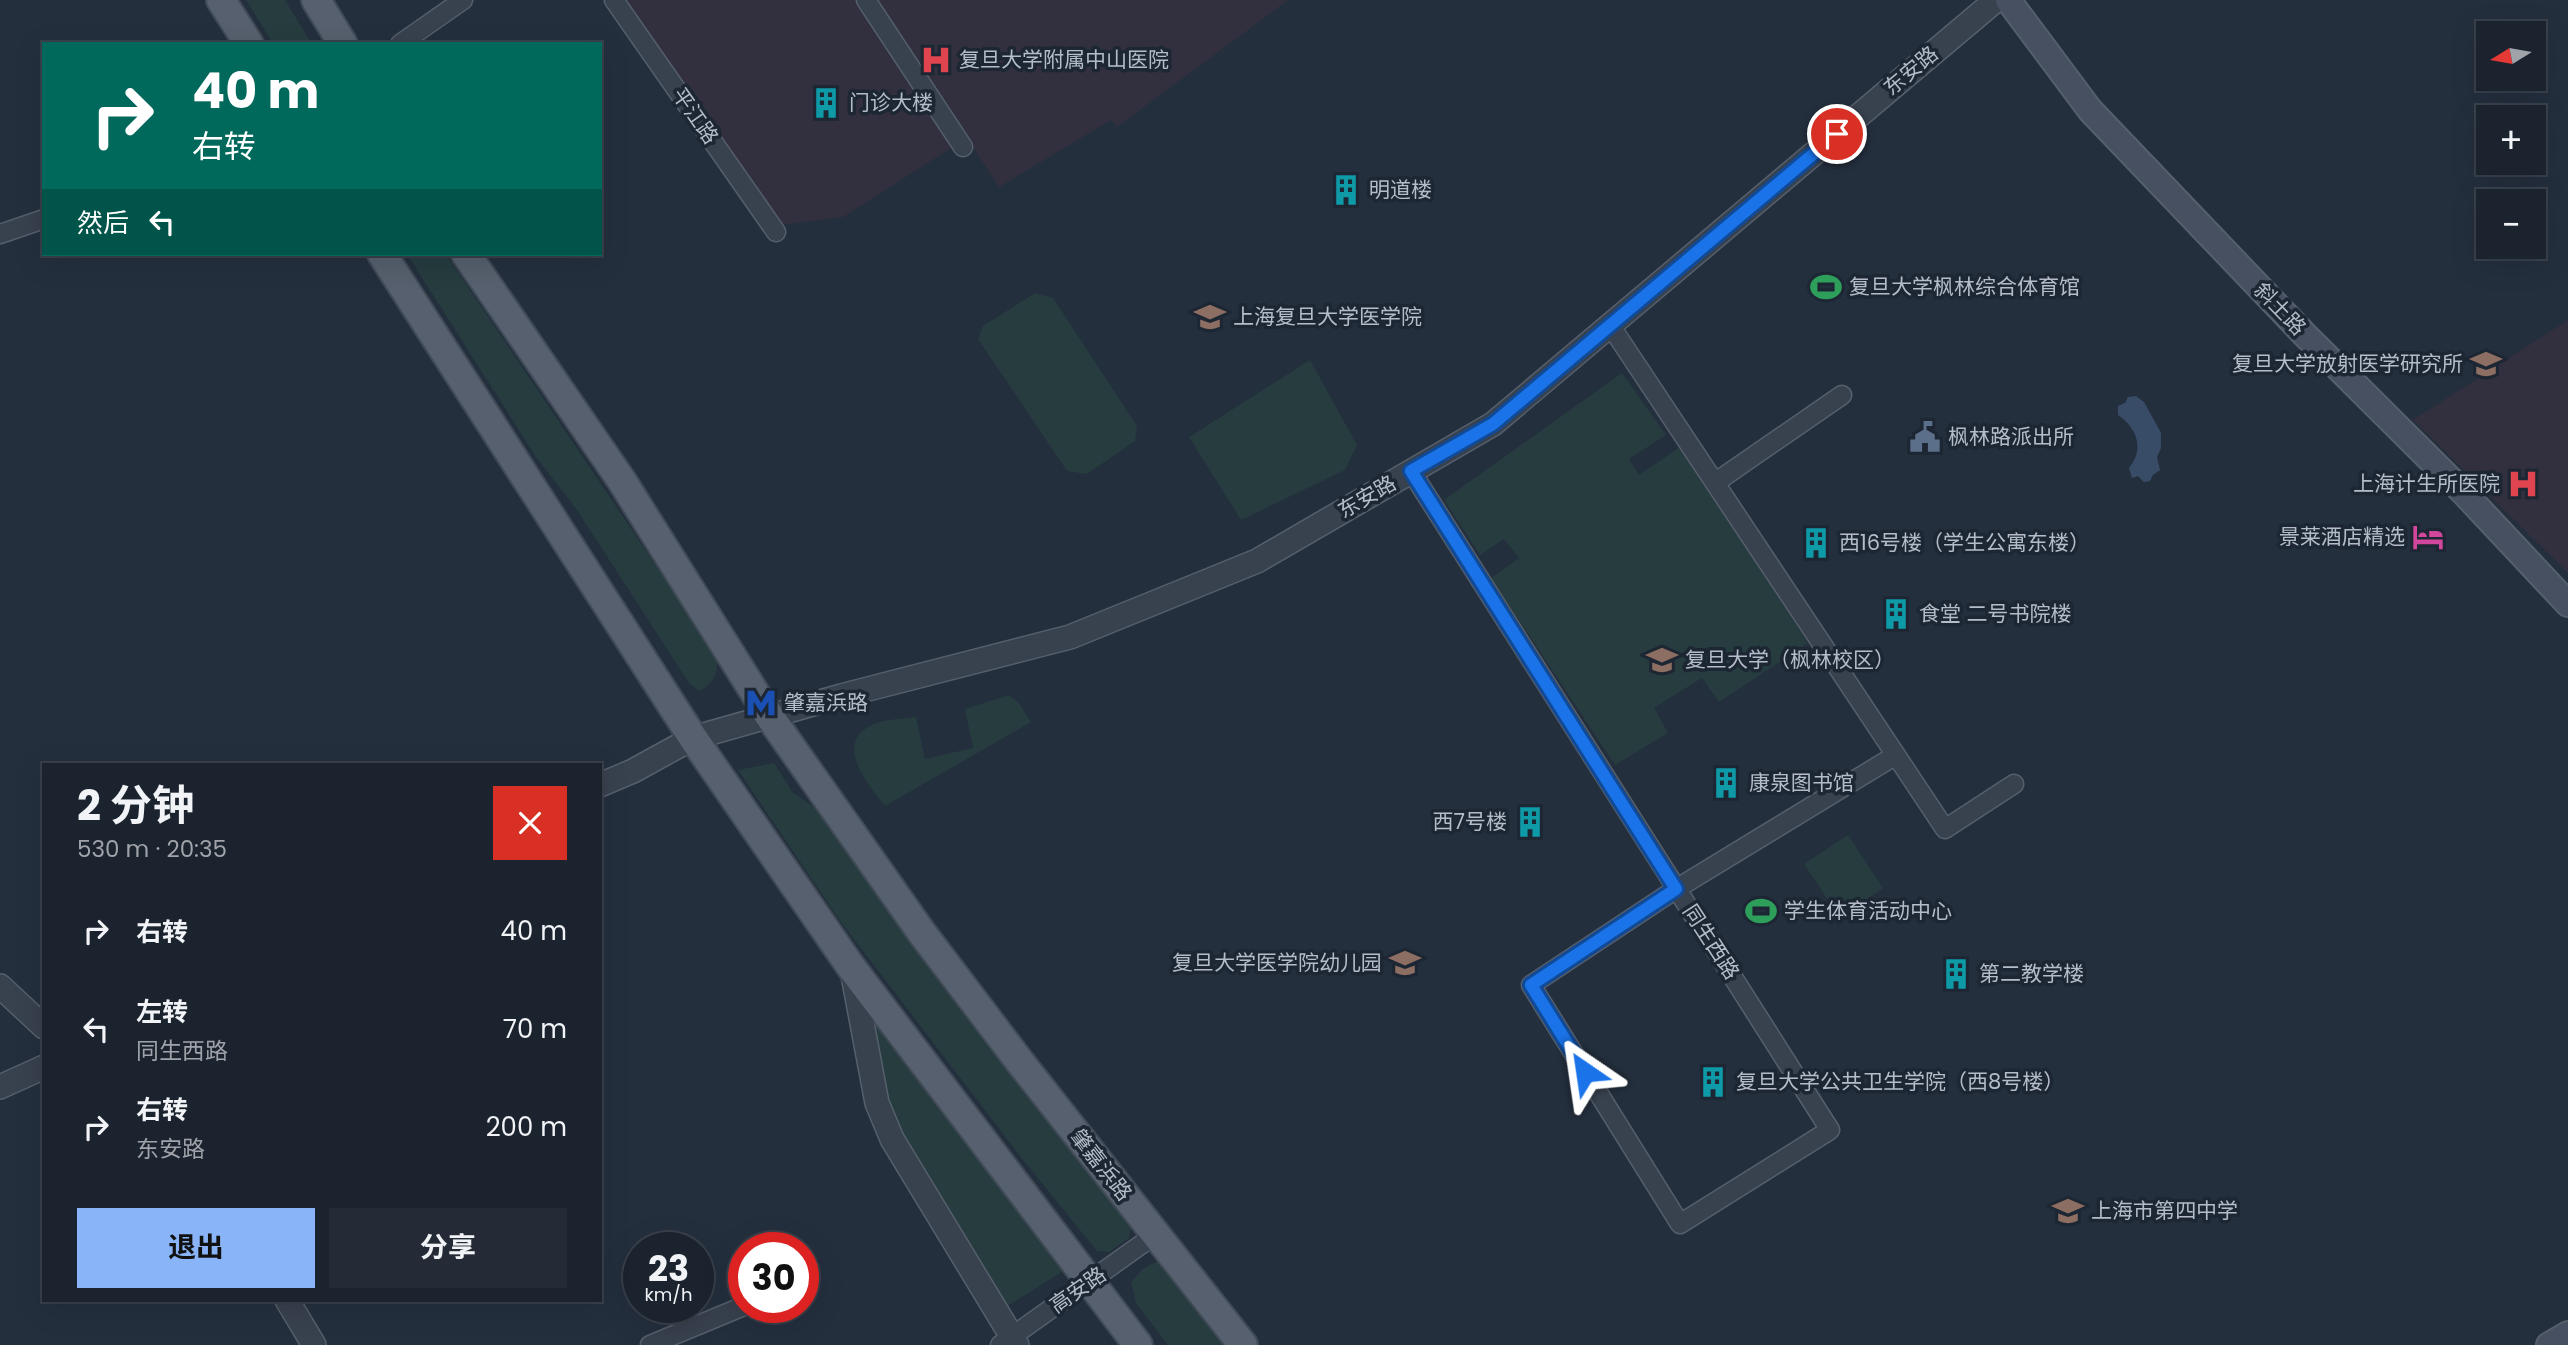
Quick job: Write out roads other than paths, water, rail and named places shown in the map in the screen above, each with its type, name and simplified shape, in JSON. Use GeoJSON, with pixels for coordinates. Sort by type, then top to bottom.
{"type":"FeatureCollection","features":[{"type":"Feature","properties":{"kind":"main road"},"geometry":{"type":"LineString","coordinates":[[221,0],[248,42]]}},
{"type":"Feature","properties":{"kind":"main road"},"geometry":{"type":"LineString","coordinates":[[316,0],[342,42]]}},
{"type":"Feature","properties":{"kind":"main road","name":"斜土路"},"geometry":{"type":"LineString","coordinates":[[2008,0],[2090,110],[2305,335],[2464,493],[2568,604]]}},
{"type":"Feature","properties":{"kind":"main road"},"geometry":{"type":"LineString","coordinates":[[383,256],[693,738],[851,967],[1139,1345]]}},
{"type":"Feature","properties":{"kind":"main road","name":"肇嘉浜路"},"geometry":{"type":"LineString","coordinates":[[467,256],[622,481],[770,717],[922,933],[1243,1345]]}},
{"type":"Feature","properties":{"kind":"main road"},"geometry":{"type":"LineString","coordinates":[[2549,1345],[2568,1334]]}},
{"type":"Feature","properties":{"kind":"street"},"geometry":{"type":"LineString","coordinates":[[404,42],[463,0]]}},
{"type":"Feature","properties":{"kind":"street","name":"平江路"},"geometry":{"type":"LineString","coordinates":[[614,0],[776,232]]}},
{"type":"Feature","properties":{"kind":"street"},"geometry":{"type":"LineString","coordinates":[[866,0],[963,146]]}},
{"type":"Feature","properties":{"kind":"street","name":"东安路"},"geometry":{"type":"LineString","coordinates":[[602,784],[693,738],[1070,637],[1257,561],[1493,424],[1996,0]]}},
{"type":"Feature","properties":{"kind":"street"},"geometry":{"type":"LineString","coordinates":[[0,234],[42,220]]}},
{"type":"Feature","properties":{"kind":"street"},"geometry":{"type":"LineString","coordinates":[[1610,325],[1945,829],[2014,784]]}},
{"type":"Feature","properties":{"kind":"street"},"geometry":{"type":"LineString","coordinates":[[1716,482],[1842,395]]}},
{"type":"Feature","properties":{"kind":"street","name":"同生西路"},"geometry":{"type":"LineString","coordinates":[[1411,471],[1830,1130],[1680,1224],[1531,985],[1676,889]]}},
{"type":"Feature","properties":{"kind":"street"},"geometry":{"type":"LineString","coordinates":[[1676,889],[1896,755]]}},
{"type":"Feature","properties":{"kind":"street"},"geometry":{"type":"LineString","coordinates":[[851,967],[877,1103],[892,1139],[1010,1342]]}},
{"type":"Feature","properties":{"kind":"street"},"geometry":{"type":"LineString","coordinates":[[0,986],[42,1025]]}},
{"type":"Feature","properties":{"kind":"street"},"geometry":{"type":"LineString","coordinates":[[0,1087],[42,1067]]}},
{"type":"Feature","properties":{"kind":"street","name":"高安路"},"geometry":{"type":"LineString","coordinates":[[1010,1342],[1156,1234]]}},
{"type":"Feature","properties":{"kind":"street"},"geometry":{"type":"LineString","coordinates":[[288,1302],[314,1345]]}},
{"type":"Feature","properties":{"kind":"street"},"geometry":{"type":"LineString","coordinates":[[650,1345],[728,1313]]}},
{"type":"Feature","properties":{"kind":"water"},"geometry":{"type":"Polygon","coordinates":[[[2136,396],[2144,402],[2161,433],[2161,448],[2157,457],[2160,470],[2150,481],[2144,482],[2138,476],[2132,478],[2129,468],[2137,454],[2137,439],[2130,426],[2118,415],[2118,406],[2125,403],[2128,397],[2136,396]]]}},
{"type":"Feature","properties":{"kind":"place","name":"复旦大学附属中山医院"},"geometry":{"type":"Point","coordinates":[936,60]}},
{"type":"Feature","properties":{"kind":"place","name":"门诊大楼"},"geometry":{"type":"Point","coordinates":[826,103]}},
{"type":"Feature","properties":{"kind":"place","name":"明道楼"},"geometry":{"type":"Point","coordinates":[1346,190]}},
{"type":"Feature","properties":{"kind":"place","name":"复旦大学枫林综合体育馆"},"geometry":{"type":"Point","coordinates":[1826,287]}},
{"type":"Feature","properties":{"kind":"place","name":"上海复旦大学医学院"},"geometry":{"type":"Point","coordinates":[1210,317]}},
{"type":"Feature","properties":{"kind":"place","name":"复旦大学放射医学研究所"},"geometry":{"type":"Point","coordinates":[2486,364]}},
{"type":"Feature","properties":{"kind":"place","name":"枫林路派出所"},"geometry":{"type":"Point","coordinates":[1925,437]}},
{"type":"Feature","properties":{"kind":"place","name":"上海计生所医院"},"geometry":{"type":"Point","coordinates":[2523,484]}},
{"type":"Feature","properties":{"kind":"place","name":"景莱酒店精选"},"geometry":{"type":"Point","coordinates":[2428,537]}},
{"type":"Feature","properties":{"kind":"place","name":"西16号楼（学生公寓东楼）"},"geometry":{"type":"Point","coordinates":[1816,543]}},
{"type":"Feature","properties":{"kind":"place","name":"食堂 二号书院楼"},"geometry":{"type":"Point","coordinates":[1896,614]}},
{"type":"Feature","properties":{"kind":"place","name":"复旦大学（枫林校区）"},"geometry":{"type":"Point","coordinates":[1662,660]}},
{"type":"Feature","properties":{"kind":"place","name":"肇嘉浜路"},"geometry":{"type":"Point","coordinates":[761,703]}},
{"type":"Feature","properties":{"kind":"place","name":"康泉图书馆"},"geometry":{"type":"Point","coordinates":[1726,783]}},
{"type":"Feature","properties":{"kind":"place","name":"西7号楼"},"geometry":{"type":"Point","coordinates":[1530,822]}},
{"type":"Feature","properties":{"kind":"place","name":"学生体育活动中心"},"geometry":{"type":"Point","coordinates":[1761,911]}},
{"type":"Feature","properties":{"kind":"place","name":"复旦大学医学院幼儿园"},"geometry":{"type":"Point","coordinates":[1405,963]}},
{"type":"Feature","properties":{"kind":"place","name":"第二教学楼"},"geometry":{"type":"Point","coordinates":[1956,974]}},
{"type":"Feature","properties":{"kind":"place","name":"复旦大学公共卫生学院（西8号楼）"},"geometry":{"type":"Point","coordinates":[1713,1082]}},
{"type":"Feature","properties":{"kind":"place","name":"上海市第四中学"},"geometry":{"type":"Point","coordinates":[2068,1211]}}]}
